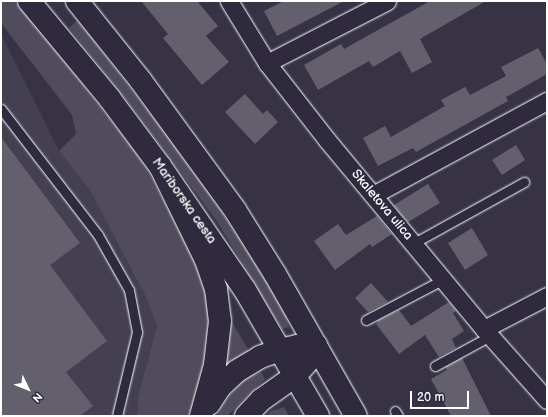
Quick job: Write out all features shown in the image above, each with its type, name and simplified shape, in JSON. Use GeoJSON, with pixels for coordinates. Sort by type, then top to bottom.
{"type":"FeatureCollection","features":[{"type":"Feature","properties":{"kind":"main road","name":"Mariborska cesta"},"geometry":{"type":"LineString","coordinates":[[29,1],[110,99],[160,166],[245,290],[318,416]]}},
{"type":"Feature","properties":{"kind":"main road"},"geometry":{"type":"LineString","coordinates":[[77,1],[146,86],[236,210],[356,416]]}},
{"type":"Feature","properties":{"kind":"main road"},"geometry":{"type":"LineString","coordinates":[[160,166],[206,260],[216,289],[220,321],[215,365],[201,416]]}},
{"type":"Feature","properties":{"kind":"main road"},"geometry":{"type":"LineString","coordinates":[[201,416],[220,387],[236,371],[260,357],[280,350],[316,345]]}},
{"type":"Feature","properties":{"kind":"main road"},"geometry":{"type":"LineString","coordinates":[[246,416],[261,400],[295,376],[307,362],[316,345]]}},
{"type":"Feature","properties":{"kind":"street","name":"Skaletova ulica"},"geometry":{"type":"LineString","coordinates":[[229,1],[267,63],[373,195],[487,332],[547,400]]}},
{"type":"Feature","properties":{"kind":"street"},"geometry":{"type":"LineString","coordinates":[[267,63],[387,1]]}},
{"type":"Feature","properties":{"kind":"street"},"geometry":{"type":"LineString","coordinates":[[373,195],[547,101]]}},
{"type":"Feature","properties":{"kind":"street"},"geometry":{"type":"LineString","coordinates":[[487,332],[547,296]]}},
{"type":"Feature","properties":{"kind":"lane"},"geometry":{"type":"LineString","coordinates":[[1,109],[98,235],[129,290],[137,332],[117,416]]}},
{"type":"Feature","properties":{"kind":"lane"},"geometry":{"type":"LineString","coordinates":[[414,243],[524,182]]}},
{"type":"Feature","properties":{"kind":"lane"},"geometry":{"type":"LineString","coordinates":[[366,320],[444,279]]}},
{"type":"Feature","properties":{"kind":"lane"},"geometry":{"type":"LineString","coordinates":[[435,366],[487,332]]}},
{"type":"Feature","properties":{"kind":"shaded area"},"geometry":{"type":"Polygon","coordinates":[[[1,1],[14,1],[49,41],[144,163],[212,293],[202,391],[188,416],[137,416],[138,397],[157,326],[145,295],[90,190],[59,151],[76,134],[72,115],[1,23],[1,1]]]}},
{"type":"Feature","properties":{"kind":"shaded area"},"geometry":{"type":"Polygon","coordinates":[[[78,20],[184,157],[224,215],[285,312],[289,327],[282,329],[216,220],[124,97],[69,28],[78,20]]]}},
{"type":"Feature","properties":{"kind":"shaded area"},"geometry":{"type":"Polygon","coordinates":[[[1,34],[59,151],[90,190],[116,236],[145,295],[157,326],[138,397],[137,416],[1,416],[1,34]]]}},
{"type":"Feature","properties":{"kind":"shaded area"},"geometry":{"type":"Polygon","coordinates":[[[226,312],[249,351],[226,369],[221,368],[226,312]]]}},
{"type":"Feature","properties":{"kind":"shaded area"},"geometry":{"type":"Polygon","coordinates":[[[261,372],[265,379],[227,416],[217,416],[225,401],[245,377],[261,372]]]}},
{"type":"Feature","properties":{"kind":"shaded area"},"geometry":{"type":"Polygon","coordinates":[[[284,407],[289,416],[266,416],[271,411],[284,407]]]}},
{"type":"Feature","properties":{"kind":"building"},"geometry":{"type":"Polygon","coordinates":[[[141,1],[197,1],[218,26],[206,36],[229,62],[202,85],[163,38],[168,34],[141,1]]]}},
{"type":"Feature","properties":{"kind":"building"},"geometry":{"type":"Polygon","coordinates":[[[284,1],[344,1],[277,36],[264,11],[284,1]]]}},
{"type":"Feature","properties":{"kind":"building"},"geometry":{"type":"Polygon","coordinates":[[[430,1],[486,1],[420,39],[432,62],[412,73],[400,51],[373,67],[369,61],[318,90],[304,65],[341,44],[344,49],[430,1]]]}},
{"type":"Feature","properties":{"kind":"building"},"geometry":{"type":"Polygon","coordinates":[[[538,48],[547,64],[547,74],[506,97],[508,101],[416,152],[413,148],[378,166],[363,138],[385,126],[391,137],[445,106],[441,100],[465,87],[470,95],[506,76],[501,67],[538,48]]]}},
{"type":"Feature","properties":{"kind":"building"},"geometry":{"type":"Polygon","coordinates":[[[245,94],[263,114],[267,110],[278,122],[255,144],[225,112],[245,94]]]}},
{"type":"Feature","properties":{"kind":"building"},"geometry":{"type":"Polygon","coordinates":[[[1,137],[80,243],[50,265],[107,341],[66,372],[93,406],[80,416],[1,416],[1,137]]]}},
{"type":"Feature","properties":{"kind":"building"},"geometry":{"type":"Polygon","coordinates":[[[516,145],[525,160],[502,175],[492,160],[516,145]]]}},
{"type":"Feature","properties":{"kind":"building"},"geometry":{"type":"Polygon","coordinates":[[[428,184],[440,203],[408,222],[394,205],[428,184]]]}},
{"type":"Feature","properties":{"kind":"building"},"geometry":{"type":"Polygon","coordinates":[[[377,216],[392,234],[372,247],[370,244],[335,270],[314,241],[338,224],[346,235],[377,216]]]}},
{"type":"Feature","properties":{"kind":"building"},"geometry":{"type":"Polygon","coordinates":[[[472,228],[488,255],[465,270],[448,243],[472,228]]]}},
{"type":"Feature","properties":{"kind":"building"},"geometry":{"type":"Polygon","coordinates":[[[371,283],[388,302],[368,312],[355,298],[371,283]]]}},
{"type":"Feature","properties":{"kind":"building"},"geometry":{"type":"Polygon","coordinates":[[[449,302],[456,311],[453,313],[464,331],[452,339],[456,348],[439,357],[425,335],[399,354],[376,324],[378,322],[377,321],[399,310],[411,326],[449,302]]]}},
{"type":"Feature","properties":{"kind":"building"},"geometry":{"type":"Polygon","coordinates":[[[462,358],[491,416],[451,416],[431,379],[447,370],[445,367],[462,358]]]}}]}
